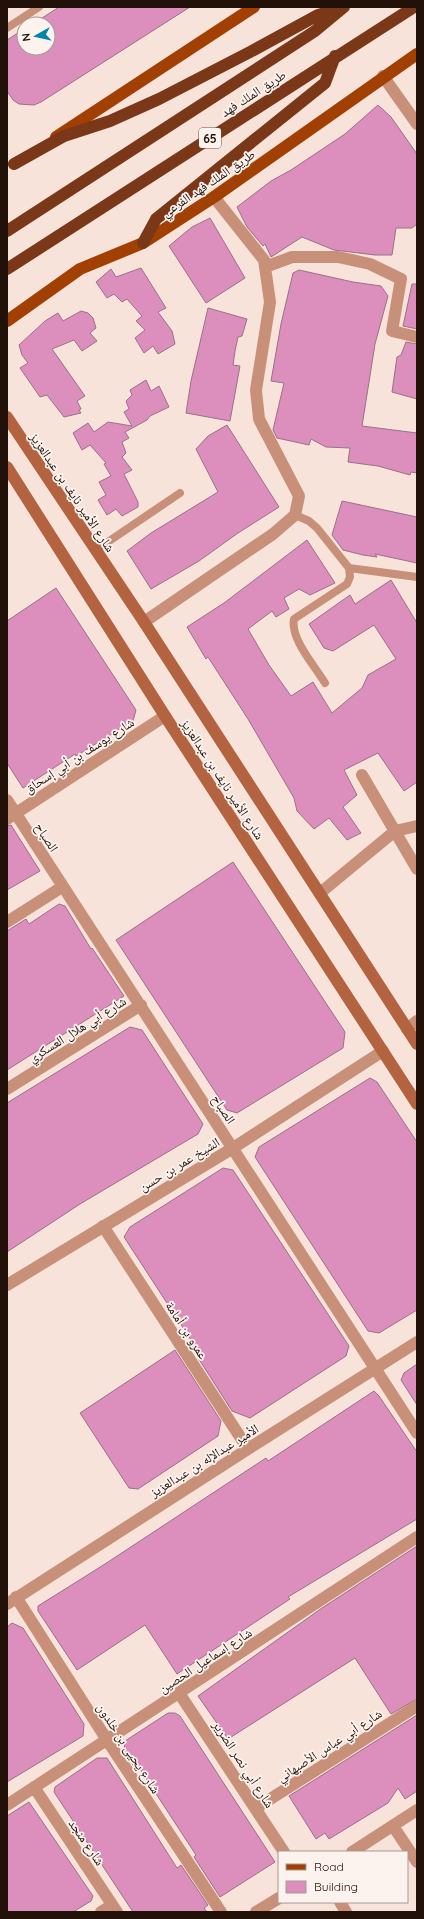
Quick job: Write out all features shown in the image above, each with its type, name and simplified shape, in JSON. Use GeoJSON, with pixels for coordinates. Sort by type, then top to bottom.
{"type":"FeatureCollection","features":[{"type":"Feature","properties":{"kind":"highway","name":"طريق الملك فهد"},"geometry":{"type":"LineString","coordinates":[[7,269],[414,7]]}},
{"type":"Feature","properties":{"kind":"highway"},"geometry":{"type":"LineString","coordinates":[[11,166],[64,136],[110,121],[158,99],[318,15],[343,8]]}},
{"type":"Feature","properties":{"kind":"highway","name":"طريق الملك فهد"},"geometry":{"type":"LineString","coordinates":[[7,231],[315,31],[343,8]]}},
{"type":"Feature","properties":{"kind":"highway"},"geometry":{"type":"LineString","coordinates":[[143,243],[156,219],[325,83],[336,56]]}},
{"type":"Feature","properties":{"kind":"main road"},"geometry":{"type":"LineString","coordinates":[[11,166],[254,7]]}},
{"type":"Feature","properties":{"kind":"main road","name":"طريق الملك فهد الفرعي"},"geometry":{"type":"LineString","coordinates":[[8,322],[80,269],[143,243],[214,197],[383,76],[417,54]]}},
{"type":"Feature","properties":{"kind":"street"},"geometry":{"type":"LineString","coordinates":[[383,76],[417,124]]}},
{"type":"Feature","properties":{"kind":"street"},"geometry":{"type":"LineString","coordinates":[[144,622],[273,534],[295,515],[299,496],[259,419],[256,390],[270,302],[264,260],[214,197]]}},
{"type":"Feature","properties":{"kind":"street"},"geometry":{"type":"LineString","coordinates":[[265,267],[292,257],[338,257],[370,264],[401,280],[392,331],[417,337]]}},
{"type":"Feature","properties":{"kind":"street","name":"شارع الأمير نايف بن عبدالعزيز"},"geometry":{"type":"LineString","coordinates":[[7,417],[144,622],[417,1044]]}},
{"type":"Feature","properties":{"kind":"street","name":"شارع الأمير نايف بن عبدالعزيز"},"geometry":{"type":"LineString","coordinates":[[7,467],[165,716],[417,1104]]}},
{"type":"Feature","properties":{"kind":"street","name":"شارع يوسف بن أبي إسحاق"},"geometry":{"type":"LineString","coordinates":[[11,816],[165,716]]}},
{"type":"Feature","properties":{"kind":"street"},"geometry":{"type":"LineString","coordinates":[[362,775],[417,869]]}},
{"type":"Feature","properties":{"kind":"street","name":"الصباح"},"geometry":{"type":"LineString","coordinates":[[7,800],[11,816],[62,887],[141,1005],[417,1433]]}},
{"type":"Feature","properties":{"kind":"street"},"geometry":{"type":"LineString","coordinates":[[320,893],[395,831],[417,826]]}},
{"type":"Feature","properties":{"kind":"street"},"geometry":{"type":"LineString","coordinates":[[7,922],[62,887]]}},
{"type":"Feature","properties":{"kind":"street","name":"شارع أبي هلال العسكري"},"geometry":{"type":"LineString","coordinates":[[7,1089],[141,1005]]}},
{"type":"Feature","properties":{"kind":"street"},"geometry":{"type":"LineString","coordinates":[[407,1029],[417,1021]]}},
{"type":"Feature","properties":{"kind":"street","name":"الشيخ عمر بن حسن"},"geometry":{"type":"LineString","coordinates":[[7,1285],[233,1148],[383,1051]]}},
{"type":"Feature","properties":{"kind":"street","name":"عمرو بن أمامة"},"geometry":{"type":"LineString","coordinates":[[103,1226],[248,1449]]}},
{"type":"Feature","properties":{"kind":"street","name":"الأمير عبدالإله بن عبدالعزيز"},"geometry":{"type":"LineString","coordinates":[[12,1601],[417,1342]]}},
{"type":"Feature","properties":{"kind":"street","name":"شارع إسماعيل الحصين"},"geometry":{"type":"LineString","coordinates":[[7,1804],[417,1537]]}},
{"type":"Feature","properties":{"kind":"street","name":"شارع يحيى بن خلدون"},"geometry":{"type":"LineString","coordinates":[[12,1601],[107,1740],[221,1912]]}},
{"type":"Feature","properties":{"kind":"street","name":"شارع أبي نصر الضرير"},"geometry":{"type":"LineString","coordinates":[[179,1693],[283,1851]]}},
{"type":"Feature","properties":{"kind":"street","name":"شارع أبي عباس الأصبهاني"},"geometry":{"type":"LineString","coordinates":[[256,1808],[417,1706]]}},
{"type":"Feature","properties":{"kind":"street","name":"شارع منجد"},"geometry":{"type":"LineString","coordinates":[[34,1787],[115,1908]]}},
{"type":"Feature","properties":{"kind":"street"},"geometry":{"type":"LineString","coordinates":[[354,1851],[417,1810]]}},
{"type":"Feature","properties":{"kind":"street"},"geometry":{"type":"LineString","coordinates":[[393,1826],[417,1862]]}},
{"type":"Feature","properties":{"kind":"street"},"geometry":{"type":"LineString","coordinates":[[256,1912],[278,1899]]}},
{"type":"Feature","properties":{"kind":"street"},"geometry":{"type":"LineString","coordinates":[[341,1903],[346,1912]]}},
{"type":"Feature","properties":{"kind":"street"},"geometry":{"type":"LineString","coordinates":[[101,1912],[115,1908]]}},
{"type":"Feature","properties":{"kind":"lane"},"geometry":{"type":"LineString","coordinates":[[7,28],[39,7]]}},
{"type":"Feature","properties":{"kind":"lane"},"geometry":{"type":"LineString","coordinates":[[96,550],[180,493]]}},
{"type":"Feature","properties":{"kind":"lane"},"geometry":{"type":"LineString","coordinates":[[295,515],[309,521],[317,528],[349,568],[350,577],[348,584],[294,619],[293,626],[295,636],[325,683]]}},
{"type":"Feature","properties":{"kind":"lane"},"geometry":{"type":"LineString","coordinates":[[349,568],[417,577]]}},
{"type":"Feature","properties":{"kind":"building"},"geometry":{"type":"Polygon","coordinates":[[[59,7],[190,7],[41,102],[34,105],[19,104],[13,100],[7,91],[7,40],[16,34],[16,56],[56,56],[56,16],[45,16],[59,7]]]}},
{"type":"Feature","properties":{"kind":"building"},"geometry":{"type":"Polygon","coordinates":[[[378,105],[391,117],[417,154],[417,224],[412,228],[396,228],[392,255],[375,255],[334,250],[302,237],[271,257],[265,244],[263,246],[247,227],[237,207],[271,181],[291,170],[345,134],[378,105]]]}},
{"type":"Feature","properties":{"kind":"building"},"geometry":{"type":"Polygon","coordinates":[[[210,218],[245,278],[206,303],[169,246],[192,227],[210,218]]]}},
{"type":"Feature","properties":{"kind":"building"},"geometry":{"type":"Polygon","coordinates":[[[141,268],[166,308],[158,312],[172,331],[175,344],[158,354],[153,346],[144,353],[135,338],[145,330],[136,321],[142,316],[127,299],[122,302],[114,294],[107,298],[96,282],[111,269],[116,277],[141,268]]]}},
{"type":"Feature","properties":{"kind":"building"},"geometry":{"type":"Polygon","coordinates":[[[299,270],[353,282],[381,286],[388,296],[375,344],[362,426],[417,433],[417,473],[411,472],[410,475],[378,466],[348,462],[350,448],[326,447],[311,439],[309,445],[277,438],[273,430],[284,383],[271,381],[281,324],[293,273],[299,270]]]}},
{"type":"Feature","properties":{"kind":"building"},"geometry":{"type":"Polygon","coordinates":[[[412,284],[417,284],[417,329],[403,326],[412,284]]]}},
{"type":"Feature","properties":{"kind":"building"},"geometry":{"type":"Polygon","coordinates":[[[208,308],[247,319],[242,336],[238,337],[235,351],[233,365],[240,366],[230,421],[186,413],[191,381],[208,308]]]}},
{"type":"Feature","properties":{"kind":"building"},"geometry":{"type":"Polygon","coordinates":[[[81,311],[88,313],[93,318],[96,328],[90,333],[97,341],[82,351],[74,340],[52,349],[85,396],[77,401],[81,409],[79,410],[81,413],[64,417],[47,395],[40,397],[20,368],[28,363],[22,355],[19,345],[45,321],[58,313],[63,321],[81,311]]]}},
{"type":"Feature","properties":{"kind":"building"},"geometry":{"type":"Polygon","coordinates":[[[406,342],[417,344],[417,399],[392,392],[397,357],[401,355],[406,342]]]}},
{"type":"Feature","properties":{"kind":"building"},"geometry":{"type":"Polygon","coordinates":[[[146,380],[151,391],[159,386],[169,407],[150,416],[147,420],[125,432],[129,438],[122,442],[126,453],[122,457],[132,470],[124,474],[138,502],[138,507],[122,516],[116,509],[107,515],[98,500],[106,495],[99,482],[111,476],[104,464],[106,463],[90,445],[82,450],[73,433],[88,423],[94,432],[108,422],[132,426],[124,412],[129,409],[126,401],[132,395],[130,390],[146,380]]]}},
{"type":"Feature","properties":{"kind":"building"},"geometry":{"type":"Polygon","coordinates":[[[227,425],[279,507],[238,533],[199,561],[151,589],[127,551],[151,533],[218,492],[196,449],[208,436],[227,425]]]}},
{"type":"Feature","properties":{"kind":"building"},"geometry":{"type":"Polygon","coordinates":[[[342,501],[417,517],[417,563],[375,554],[377,557],[343,550],[332,535],[342,501]]]}},
{"type":"Feature","properties":{"kind":"building"},"geometry":{"type":"Polygon","coordinates":[[[307,540],[335,583],[310,595],[299,589],[284,598],[289,609],[276,617],[272,611],[248,629],[269,665],[291,696],[313,682],[332,713],[362,688],[368,675],[396,659],[374,625],[333,651],[324,648],[309,624],[350,595],[355,604],[391,580],[417,623],[417,782],[404,791],[378,753],[344,770],[357,795],[343,807],[361,833],[347,840],[329,818],[314,829],[297,811],[294,798],[248,719],[208,657],[206,659],[187,627],[224,603],[307,540]]]}},
{"type":"Feature","properties":{"kind":"building"},"geometry":{"type":"Polygon","coordinates":[[[56,588],[136,710],[133,721],[76,756],[75,754],[23,788],[7,763],[7,621],[56,588]]]}},
{"type":"Feature","properties":{"kind":"building"},"geometry":{"type":"Polygon","coordinates":[[[11,825],[40,871],[7,890],[7,826],[11,825]]]}},
{"type":"Feature","properties":{"kind":"building"},"geometry":{"type":"Polygon","coordinates":[[[233,862],[345,1032],[343,1048],[237,1113],[227,1110],[116,940],[233,862]]]}},
{"type":"Feature","properties":{"kind":"building"},"geometry":{"type":"Polygon","coordinates":[[[59,904],[65,906],[91,949],[92,948],[124,996],[7,1070],[7,931],[26,919],[29,924],[59,904]]]}},
{"type":"Feature","properties":{"kind":"building"},"geometry":{"type":"Polygon","coordinates":[[[130,1027],[142,1030],[203,1124],[198,1134],[80,1204],[7,1252],[7,1103],[130,1027]]]}},
{"type":"Feature","properties":{"kind":"building"},"geometry":{"type":"Polygon","coordinates":[[[370,1078],[377,1082],[417,1142],[417,1310],[379,1333],[368,1331],[255,1157],[259,1147],[370,1078]]]}},
{"type":"Feature","properties":{"kind":"building"},"geometry":{"type":"Polygon","coordinates":[[[223,1168],[233,1170],[349,1346],[346,1356],[250,1418],[232,1411],[188,1342],[191,1340],[124,1237],[130,1227],[223,1168]]]}},
{"type":"Feature","properties":{"kind":"building"},"geometry":{"type":"Polygon","coordinates":[[[175,1350],[221,1421],[218,1436],[138,1489],[129,1488],[80,1413],[175,1350]]]}},
{"type":"Feature","properties":{"kind":"building"},"geometry":{"type":"Polygon","coordinates":[[[417,1364],[417,1405],[401,1380],[404,1373],[417,1364]]]}},
{"type":"Feature","properties":{"kind":"building"},"geometry":{"type":"Polygon","coordinates":[[[374,1391],[379,1396],[417,1452],[417,1519],[288,1597],[290,1599],[177,1674],[145,1625],[77,1670],[38,1611],[38,1606],[105,1564],[266,1458],[268,1461],[374,1391]]]}},
{"type":"Feature","properties":{"kind":"building"},"geometry":{"type":"Polygon","coordinates":[[[417,1546],[417,1699],[391,1714],[355,1658],[228,1739],[198,1696],[322,1608],[417,1546]]]}},
{"type":"Feature","properties":{"kind":"building"},"geometry":{"type":"Polygon","coordinates":[[[12,1623],[23,1628],[84,1724],[83,1736],[7,1782],[7,1627],[12,1623]]]}},
{"type":"Feature","properties":{"kind":"building"},"geometry":{"type":"Polygon","coordinates":[[[168,1713],[175,1713],[180,1716],[275,1862],[220,1897],[194,1857],[196,1855],[136,1763],[133,1765],[124,1752],[125,1741],[168,1713]]]}},
{"type":"Feature","properties":{"kind":"building"},"geometry":{"type":"Polygon","coordinates":[[[417,1715],[417,1791],[405,1799],[398,1788],[388,1803],[329,1839],[325,1833],[316,1839],[289,1796],[417,1715]]]}},
{"type":"Feature","properties":{"kind":"building"},"geometry":{"type":"Polygon","coordinates":[[[97,1758],[107,1758],[177,1868],[181,1865],[208,1905],[204,1908],[207,1912],[133,1912],[54,1792],[55,1787],[97,1758]]]}},
{"type":"Feature","properties":{"kind":"building"},"geometry":{"type":"Polygon","coordinates":[[[29,1802],[93,1896],[91,1901],[73,1912],[7,1912],[7,1816],[29,1802]]]}}]}
